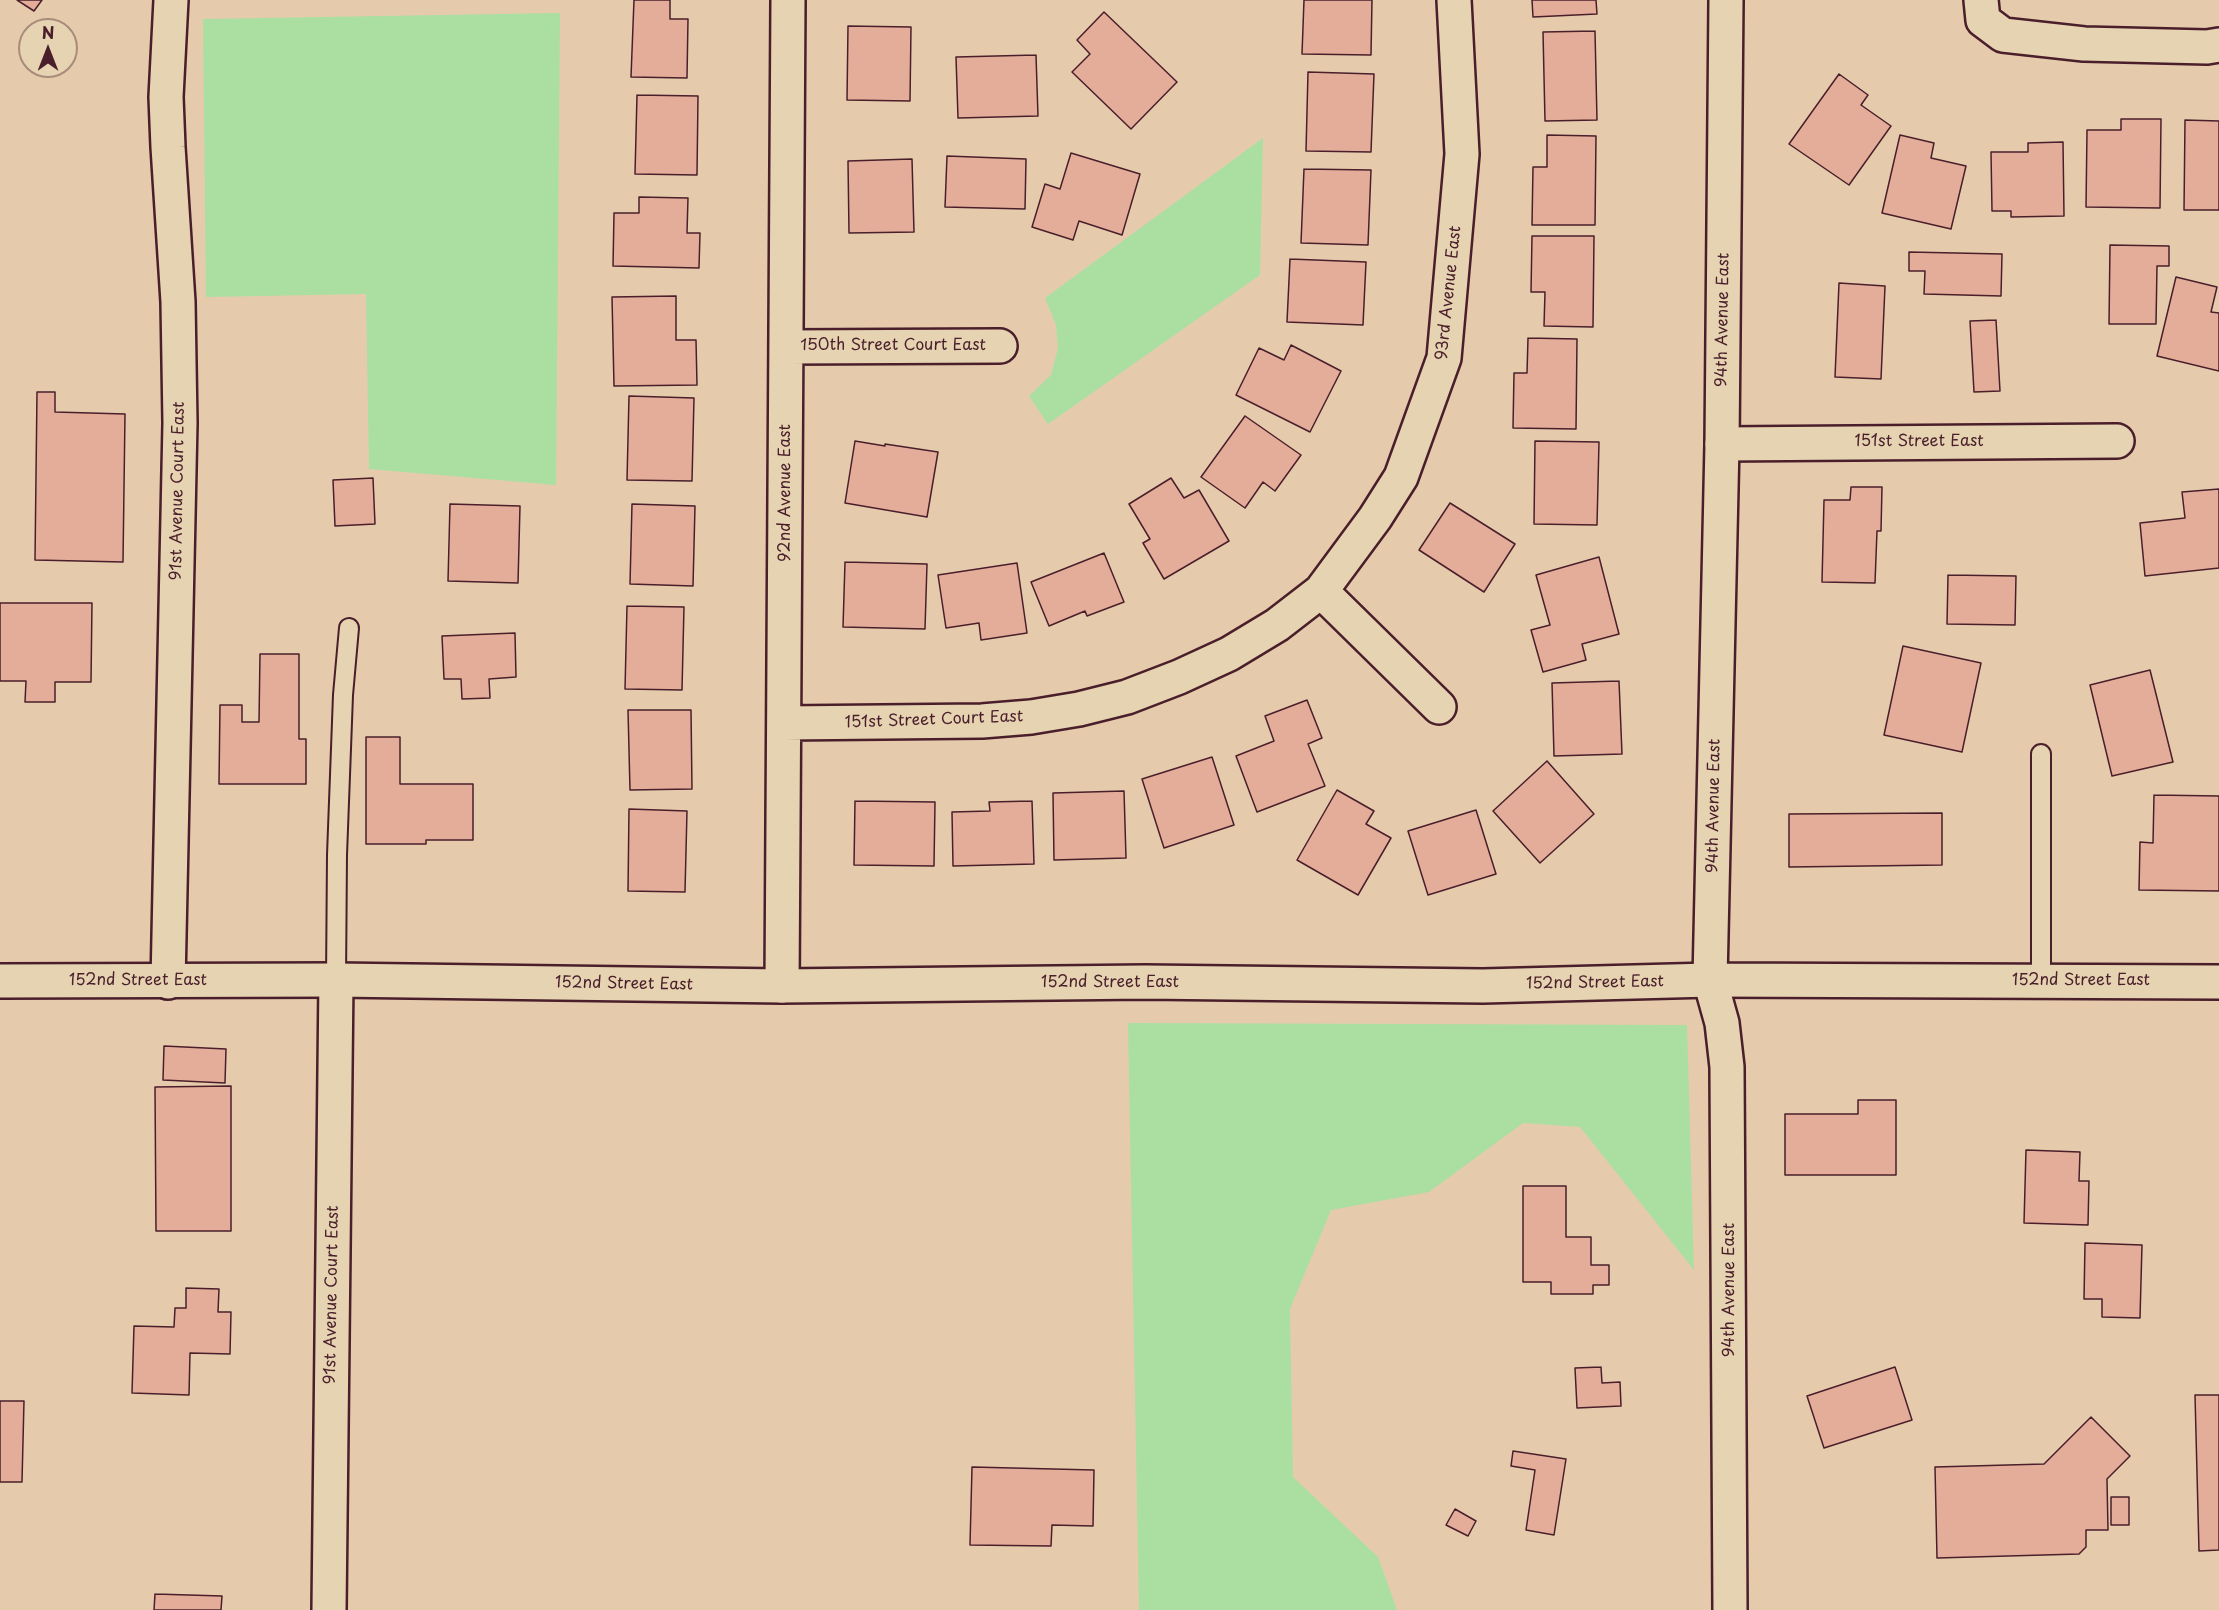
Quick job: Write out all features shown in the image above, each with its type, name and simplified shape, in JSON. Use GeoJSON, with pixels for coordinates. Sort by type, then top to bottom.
{"type":"FeatureCollection","features":[{"type":"Feature","properties":{"kind":"street","name":"91st Avenue Court East"},"geometry":{"type":"LineString","coordinates":[[168,982],[180,423],[178,302],[166,97],[171,0]]}},
{"type":"Feature","properties":{"kind":"street","name":"92nd Avenue East"},"geometry":{"type":"LineString","coordinates":[[782,986],[788,0]]}},
{"type":"Feature","properties":{"kind":"street","name":"93rd Avenue East"},"geometry":{"type":"LineString","coordinates":[[1321,591],[1375,518],[1401,477],[1444,358],[1462,154],[1454,0]]}},
{"type":"Feature","properties":{"kind":"street","name":"94th Avenue East"},"geometry":{"type":"LineString","coordinates":[[1726,0],[1722,444],[1710,980],[1722,1023],[1727,1067],[1730,1610]]}},
{"type":"Feature","properties":{"kind":"street"},"geometry":{"type":"LineString","coordinates":[[1982,10],[2003,35],[2084,44],[2207,47],[2219,45]]}},
{"type":"Feature","properties":{"kind":"street","name":"150th Street Court East"},"geometry":{"type":"LineString","coordinates":[[787,346],[1000,346]]}},
{"type":"Feature","properties":{"kind":"street","name":"151st Street East"},"geometry":{"type":"LineString","coordinates":[[1722,444],[2117,441]]}},
{"type":"Feature","properties":{"kind":"street"},"geometry":{"type":"LineString","coordinates":[[1321,591],[1438,707]]}},
{"type":"Feature","properties":{"kind":"street","name":"151st Street Court East"},"geometry":{"type":"LineString","coordinates":[[784,723],[982,721],[1031,717],[1079,709],[1127,697],[1229,654],[1277,625],[1321,591]]}},
{"type":"Feature","properties":{"kind":"street","name":"91st Avenue Court East"},"geometry":{"type":"LineString","coordinates":[[329,1610],[336,980]]}},
{"type":"Feature","properties":{"kind":"street","name":"152nd Street East"},"geometry":{"type":"LineString","coordinates":[[0,981],[336,980],[782,986],[1145,982],[1483,986],[1710,980],[2219,982]]}},
{"type":"Feature","properties":{"kind":"lane"},"geometry":{"type":"LineString","coordinates":[[336,980],[340,752],[349,628]]}},
{"type":"Feature","properties":{"kind":"lane"},"geometry":{"type":"LineString","coordinates":[[2041,754],[2041,981]]}},
{"type":"Feature","properties":{"kind":"green space"},"geometry":{"type":"Polygon","coordinates":[[[560,13],[556,485],[369,469],[366,294],[206,297],[203,19],[560,13]]]}},
{"type":"Feature","properties":{"kind":"green space"},"geometry":{"type":"Polygon","coordinates":[[[1263,138],[1260,275],[1048,424],[1029,396],[1051,375],[1058,348],[1056,325],[1045,298],[1263,138]]]}},
{"type":"Feature","properties":{"kind":"green space"},"geometry":{"type":"Polygon","coordinates":[[[1128,1023],[1687,1025],[1694,1270],[1580,1127],[1523,1123],[1429,1192],[1331,1210],[1290,1309],[1293,1477],[1378,1557],[1397,1610],[1139,1610],[1128,1023]]]}},
{"type":"Feature","properties":{"kind":"building"},"geometry":{"type":"Polygon","coordinates":[[[17,0],[42,0],[34,11],[17,0]]]}},
{"type":"Feature","properties":{"kind":"building"},"geometry":{"type":"Polygon","coordinates":[[[634,0],[670,0],[670,19],[688,19],[687,78],[631,77],[634,0]]]}},
{"type":"Feature","properties":{"kind":"building"},"geometry":{"type":"Polygon","coordinates":[[[1304,0],[1372,0],[1371,55],[1302,54],[1304,0]]]}},
{"type":"Feature","properties":{"kind":"building"},"geometry":{"type":"Polygon","coordinates":[[[1532,0],[1596,0],[1597,14],[1533,17],[1532,0]]]}},
{"type":"Feature","properties":{"kind":"building"},"geometry":{"type":"Polygon","coordinates":[[[1104,12],[1177,82],[1131,129],[1072,72],[1090,54],[1077,40],[1104,12]]]}},
{"type":"Feature","properties":{"kind":"building"},"geometry":{"type":"Polygon","coordinates":[[[848,26],[911,27],[910,101],[847,100],[848,26]]]}},
{"type":"Feature","properties":{"kind":"building"},"geometry":{"type":"Polygon","coordinates":[[[1595,31],[1597,120],[1545,121],[1543,32],[1595,31]]]}},
{"type":"Feature","properties":{"kind":"building"},"geometry":{"type":"Polygon","coordinates":[[[1036,55],[1038,116],[958,118],[956,57],[1036,55]]]}},
{"type":"Feature","properties":{"kind":"building"},"geometry":{"type":"Polygon","coordinates":[[[1308,72],[1374,74],[1371,152],[1306,151],[1308,72]]]}},
{"type":"Feature","properties":{"kind":"building"},"geometry":{"type":"Polygon","coordinates":[[[1839,74],[1868,95],[1861,105],[1891,126],[1849,185],[1789,144],[1839,74]]]}},
{"type":"Feature","properties":{"kind":"building"},"geometry":{"type":"Polygon","coordinates":[[[637,95],[698,96],[697,175],[635,174],[637,95]]]}},
{"type":"Feature","properties":{"kind":"building"},"geometry":{"type":"Polygon","coordinates":[[[2121,119],[2161,119],[2160,208],[2086,207],[2087,130],[2121,130],[2121,119]]]}},
{"type":"Feature","properties":{"kind":"building"},"geometry":{"type":"Polygon","coordinates":[[[2185,120],[2219,121],[2219,210],[2184,210],[2185,120]]]}},
{"type":"Feature","properties":{"kind":"building"},"geometry":{"type":"Polygon","coordinates":[[[1547,135],[1596,136],[1595,225],[1532,225],[1533,167],[1547,167],[1547,135]]]}},
{"type":"Feature","properties":{"kind":"building"},"geometry":{"type":"Polygon","coordinates":[[[1900,135],[1934,143],[1931,158],[1966,166],[1951,229],[1882,213],[1900,135]]]}},
{"type":"Feature","properties":{"kind":"building"},"geometry":{"type":"Polygon","coordinates":[[[2063,142],[2064,216],[2011,217],[2011,211],[1992,211],[1991,152],[2028,152],[2028,143],[2063,142]]]}},
{"type":"Feature","properties":{"kind":"building"},"geometry":{"type":"Polygon","coordinates":[[[1071,153],[1140,174],[1122,235],[1079,221],[1073,240],[1032,227],[1045,184],[1060,189],[1071,153]]]}},
{"type":"Feature","properties":{"kind":"building"},"geometry":{"type":"Polygon","coordinates":[[[947,156],[1026,159],[1025,209],[945,207],[947,156]]]}},
{"type":"Feature","properties":{"kind":"building"},"geometry":{"type":"Polygon","coordinates":[[[912,159],[914,232],[849,233],[848,161],[912,159]]]}},
{"type":"Feature","properties":{"kind":"building"},"geometry":{"type":"Polygon","coordinates":[[[1304,169],[1371,170],[1368,245],[1301,243],[1304,169]]]}},
{"type":"Feature","properties":{"kind":"building"},"geometry":{"type":"Polygon","coordinates":[[[639,197],[688,198],[687,233],[700,233],[699,268],[613,266],[614,213],[639,213],[639,197]]]}},
{"type":"Feature","properties":{"kind":"building"},"geometry":{"type":"Polygon","coordinates":[[[1532,236],[1594,236],[1593,327],[1544,326],[1545,292],[1531,292],[1532,236]]]}},
{"type":"Feature","properties":{"kind":"building"},"geometry":{"type":"Polygon","coordinates":[[[2110,245],[2169,246],[2169,266],[2157,266],[2156,324],[2109,324],[2110,245]]]}},
{"type":"Feature","properties":{"kind":"building"},"geometry":{"type":"Polygon","coordinates":[[[1909,252],[2002,254],[2001,296],[1924,294],[1925,271],[1909,271],[1909,252]]]}},
{"type":"Feature","properties":{"kind":"building"},"geometry":{"type":"Polygon","coordinates":[[[1290,259],[1366,262],[1363,325],[1287,322],[1290,259]]]}},
{"type":"Feature","properties":{"kind":"building"},"geometry":{"type":"Polygon","coordinates":[[[2176,277],[2217,287],[2211,312],[2219,313],[2219,371],[2157,356],[2176,277]]]}},
{"type":"Feature","properties":{"kind":"building"},"geometry":{"type":"Polygon","coordinates":[[[1839,283],[1885,286],[1881,379],[1835,377],[1839,283]]]}},
{"type":"Feature","properties":{"kind":"building"},"geometry":{"type":"Polygon","coordinates":[[[676,296],[676,340],[696,340],[697,385],[614,386],[612,297],[676,296]]]}},
{"type":"Feature","properties":{"kind":"building"},"geometry":{"type":"Polygon","coordinates":[[[1996,320],[2000,391],[1974,392],[1970,321],[1996,320]]]}},
{"type":"Feature","properties":{"kind":"building"},"geometry":{"type":"Polygon","coordinates":[[[1528,338],[1577,339],[1576,429],[1513,428],[1514,373],[1527,373],[1528,338]]]}},
{"type":"Feature","properties":{"kind":"building"},"geometry":{"type":"Polygon","coordinates":[[[1291,345],[1341,371],[1310,432],[1236,395],[1259,348],[1284,360],[1291,345]]]}},
{"type":"Feature","properties":{"kind":"building"},"geometry":{"type":"Polygon","coordinates":[[[37,392],[55,392],[55,412],[125,414],[123,562],[35,560],[37,392]]]}},
{"type":"Feature","properties":{"kind":"building"},"geometry":{"type":"Polygon","coordinates":[[[629,396],[694,398],[692,481],[627,480],[629,396]]]}},
{"type":"Feature","properties":{"kind":"building"},"geometry":{"type":"Polygon","coordinates":[[[1245,416],[1301,455],[1275,491],[1263,482],[1245,508],[1201,477],[1245,416]]]}},
{"type":"Feature","properties":{"kind":"building"},"geometry":{"type":"Polygon","coordinates":[[[855,441],[938,452],[927,517],[845,503],[855,441]]]}},
{"type":"Feature","properties":{"kind":"building"},"geometry":{"type":"Polygon","coordinates":[[[1535,441],[1599,442],[1597,525],[1534,524],[1535,441]]]}},
{"type":"Feature","properties":{"kind":"building"},"geometry":{"type":"Polygon","coordinates":[[[373,478],[375,524],[335,526],[333,480],[373,478]]]}},
{"type":"Feature","properties":{"kind":"building"},"geometry":{"type":"Polygon","coordinates":[[[1171,478],[1184,498],[1199,490],[1229,541],[1164,579],[1143,543],[1150,539],[1129,504],[1171,478]]]}},
{"type":"Feature","properties":{"kind":"building"},"geometry":{"type":"Polygon","coordinates":[[[1851,487],[1882,487],[1881,531],[1877,531],[1875,583],[1822,582],[1824,500],[1850,500],[1851,487]]]}},
{"type":"Feature","properties":{"kind":"building"},"geometry":{"type":"Polygon","coordinates":[[[2219,489],[2219,568],[2145,576],[2140,523],[2185,518],[2182,492],[2219,489]]]}},
{"type":"Feature","properties":{"kind":"building"},"geometry":{"type":"Polygon","coordinates":[[[1450,503],[1515,544],[1484,592],[1419,550],[1450,503]]]}},
{"type":"Feature","properties":{"kind":"building"},"geometry":{"type":"Polygon","coordinates":[[[450,504],[520,506],[518,583],[448,581],[450,504]]]}},
{"type":"Feature","properties":{"kind":"building"},"geometry":{"type":"Polygon","coordinates":[[[632,504],[695,506],[693,586],[630,584],[632,504]]]}},
{"type":"Feature","properties":{"kind":"building"},"geometry":{"type":"Polygon","coordinates":[[[1104,553],[1124,602],[1087,616],[1085,611],[1049,626],[1031,582],[1104,553]]]}},
{"type":"Feature","properties":{"kind":"building"},"geometry":{"type":"Polygon","coordinates":[[[1599,557],[1619,634],[1582,644],[1586,660],[1543,672],[1531,630],[1550,625],[1536,575],[1599,557]]]}},
{"type":"Feature","properties":{"kind":"building"},"geometry":{"type":"Polygon","coordinates":[[[845,562],[927,564],[925,629],[843,627],[845,562]]]}},
{"type":"Feature","properties":{"kind":"building"},"geometry":{"type":"Polygon","coordinates":[[[1017,563],[1027,633],[981,640],[979,623],[946,628],[938,575],[1017,563]]]}},
{"type":"Feature","properties":{"kind":"building"},"geometry":{"type":"Polygon","coordinates":[[[1948,575],[2016,576],[2015,625],[1947,624],[1948,575]]]}},
{"type":"Feature","properties":{"kind":"building"},"geometry":{"type":"Polygon","coordinates":[[[0,603],[92,603],[91,682],[55,682],[55,702],[25,702],[26,681],[0,681],[0,603]]]}},
{"type":"Feature","properties":{"kind":"building"},"geometry":{"type":"Polygon","coordinates":[[[627,606],[684,607],[682,690],[625,689],[627,606]]]}},
{"type":"Feature","properties":{"kind":"building"},"geometry":{"type":"Polygon","coordinates":[[[515,633],[516,677],[489,679],[490,698],[462,699],[461,679],[444,679],[442,636],[515,633]]]}},
{"type":"Feature","properties":{"kind":"building"},"geometry":{"type":"Polygon","coordinates":[[[1903,646],[1981,663],[1962,752],[1884,735],[1903,646]]]}},
{"type":"Feature","properties":{"kind":"building"},"geometry":{"type":"Polygon","coordinates":[[[260,654],[299,654],[299,739],[306,739],[306,784],[219,784],[220,705],[242,705],[242,722],[259,722],[260,654]]]}},
{"type":"Feature","properties":{"kind":"building"},"geometry":{"type":"Polygon","coordinates":[[[2150,670],[2173,762],[2112,776],[2090,685],[2150,670]]]}},
{"type":"Feature","properties":{"kind":"building"},"geometry":{"type":"Polygon","coordinates":[[[1619,681],[1622,754],[1554,756],[1552,683],[1619,681]]]}},
{"type":"Feature","properties":{"kind":"building"},"geometry":{"type":"Polygon","coordinates":[[[1307,700],[1322,738],[1308,744],[1325,786],[1257,812],[1236,756],[1274,741],[1265,716],[1307,700]]]}},
{"type":"Feature","properties":{"kind":"building"},"geometry":{"type":"Polygon","coordinates":[[[628,710],[691,710],[692,789],[630,790],[628,710]]]}},
{"type":"Feature","properties":{"kind":"building"},"geometry":{"type":"Polygon","coordinates":[[[366,737],[400,737],[400,784],[473,784],[473,840],[426,840],[426,844],[366,844],[366,737]]]}},
{"type":"Feature","properties":{"kind":"building"},"geometry":{"type":"Polygon","coordinates":[[[1212,757],[1234,825],[1164,848],[1142,779],[1212,757]]]}},
{"type":"Feature","properties":{"kind":"building"},"geometry":{"type":"Polygon","coordinates":[[[1547,761],[1594,814],[1540,863],[1493,811],[1547,761]]]}},
{"type":"Feature","properties":{"kind":"building"},"geometry":{"type":"Polygon","coordinates":[[[1337,790],[1374,811],[1366,824],[1391,838],[1358,895],[1297,860],[1337,790]]]}},
{"type":"Feature","properties":{"kind":"building"},"geometry":{"type":"Polygon","coordinates":[[[1124,791],[1126,858],[1054,860],[1053,793],[1124,791]]]}},
{"type":"Feature","properties":{"kind":"building"},"geometry":{"type":"Polygon","coordinates":[[[2154,795],[2219,796],[2219,891],[2139,890],[2140,842],[2153,843],[2154,795]]]}},
{"type":"Feature","properties":{"kind":"building"},"geometry":{"type":"Polygon","coordinates":[[[855,801],[935,802],[934,866],[854,865],[855,801]]]}},
{"type":"Feature","properties":{"kind":"building"},"geometry":{"type":"Polygon","coordinates":[[[1032,801],[1034,864],[953,866],[952,812],[990,811],[989,802],[1032,801]]]}},
{"type":"Feature","properties":{"kind":"building"},"geometry":{"type":"Polygon","coordinates":[[[629,809],[687,811],[685,892],[628,891],[629,809]]]}},
{"type":"Feature","properties":{"kind":"building"},"geometry":{"type":"Polygon","coordinates":[[[1476,810],[1496,874],[1428,895],[1408,831],[1476,810]]]}},
{"type":"Feature","properties":{"kind":"building"},"geometry":{"type":"Polygon","coordinates":[[[1942,813],[1942,865],[1789,867],[1789,814],[1942,813]]]}},
{"type":"Feature","properties":{"kind":"building"},"geometry":{"type":"Polygon","coordinates":[[[164,1046],[226,1049],[225,1083],[163,1080],[164,1046]]]}},
{"type":"Feature","properties":{"kind":"building"},"geometry":{"type":"Polygon","coordinates":[[[231,1086],[231,1231],[156,1231],[155,1087],[231,1086]]]}},
{"type":"Feature","properties":{"kind":"building"},"geometry":{"type":"Polygon","coordinates":[[[1858,1100],[1896,1100],[1896,1175],[1785,1175],[1785,1114],[1858,1114],[1858,1100]]]}},
{"type":"Feature","properties":{"kind":"building"},"geometry":{"type":"Polygon","coordinates":[[[2026,1150],[2080,1152],[2079,1181],[2089,1181],[2088,1225],[2024,1223],[2026,1150]]]}},
{"type":"Feature","properties":{"kind":"building"},"geometry":{"type":"Polygon","coordinates":[[[1523,1186],[1566,1186],[1566,1237],[1591,1237],[1591,1265],[1609,1265],[1609,1285],[1593,1285],[1593,1294],[1551,1294],[1551,1282],[1523,1282],[1523,1186]]]}},
{"type":"Feature","properties":{"kind":"building"},"geometry":{"type":"Polygon","coordinates":[[[2085,1243],[2142,1245],[2140,1318],[2102,1317],[2102,1299],[2084,1299],[2085,1243]]]}},
{"type":"Feature","properties":{"kind":"building"},"geometry":{"type":"Polygon","coordinates":[[[186,1288],[219,1289],[218,1312],[231,1312],[230,1354],[190,1353],[189,1395],[132,1393],[134,1326],[174,1327],[175,1308],[186,1308],[186,1288]]]}},
{"type":"Feature","properties":{"kind":"building"},"geometry":{"type":"Polygon","coordinates":[[[1601,1367],[1602,1383],[1620,1382],[1621,1406],[1577,1408],[1575,1368],[1601,1367]]]}},
{"type":"Feature","properties":{"kind":"building"},"geometry":{"type":"Polygon","coordinates":[[[1895,1367],[1912,1420],[1824,1448],[1807,1396],[1895,1367]]]}},
{"type":"Feature","properties":{"kind":"building"},"geometry":{"type":"Polygon","coordinates":[[[2195,1395],[2219,1395],[2219,1550],[2199,1551],[2195,1395]]]}},
{"type":"Feature","properties":{"kind":"building"},"geometry":{"type":"Polygon","coordinates":[[[0,1401],[24,1401],[22,1482],[0,1482],[0,1401]]]}},
{"type":"Feature","properties":{"kind":"building"},"geometry":{"type":"Polygon","coordinates":[[[2091,1417],[2130,1456],[2107,1479],[2108,1530],[2086,1530],[2086,1547],[2079,1554],[1937,1558],[1935,1467],[2044,1464],[2091,1417]]]}},
{"type":"Feature","properties":{"kind":"building"},"geometry":{"type":"Polygon","coordinates":[[[1513,1451],[1566,1459],[1554,1535],[1526,1530],[1535,1470],[1511,1466],[1513,1451]]]}},
{"type":"Feature","properties":{"kind":"building"},"geometry":{"type":"Polygon","coordinates":[[[972,1467],[1094,1470],[1093,1526],[1052,1525],[1051,1546],[970,1545],[972,1467]]]}},
{"type":"Feature","properties":{"kind":"building"},"geometry":{"type":"Polygon","coordinates":[[[2111,1497],[2129,1497],[2129,1525],[2111,1525],[2111,1497]]]}},
{"type":"Feature","properties":{"kind":"building"},"geometry":{"type":"Polygon","coordinates":[[[1455,1509],[1476,1521],[1468,1536],[1446,1525],[1455,1509]]]}},
{"type":"Feature","properties":{"kind":"building"},"geometry":{"type":"Polygon","coordinates":[[[155,1594],[222,1596],[221,1610],[154,1610],[155,1594]]]}}]}
